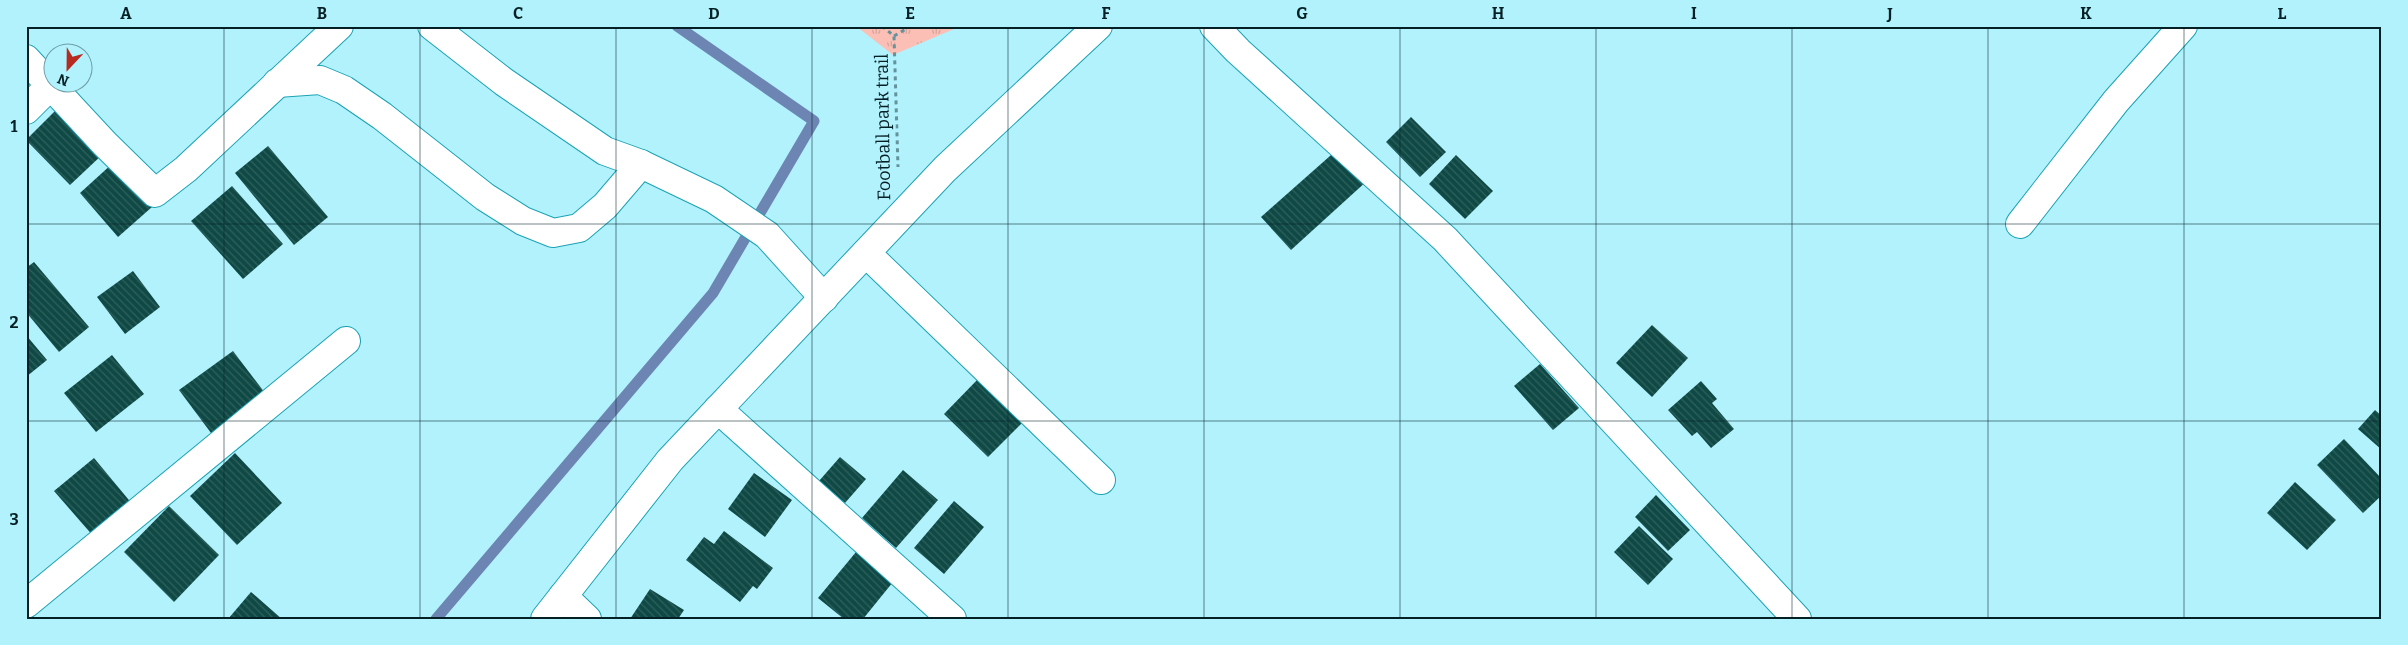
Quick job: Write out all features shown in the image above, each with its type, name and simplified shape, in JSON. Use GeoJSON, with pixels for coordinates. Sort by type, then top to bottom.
{"type":"FeatureCollection","features":[{"type":"Feature","properties":{"kind":"street"},"geometry":{"type":"LineString","coordinates":[[57,92],[105,144],[155,193],[186,169],[339,26]]}},
{"type":"Feature","properties":{"kind":"street"},"geometry":{"type":"LineString","coordinates":[[432,26],[549,114],[605,151],[641,164],[714,199],[767,235],[824,298]]}},
{"type":"Feature","properties":{"kind":"street"},"geometry":{"type":"LineString","coordinates":[[545,619],[670,460],[945,169],[1098,26]]}},
{"type":"Feature","properties":{"kind":"street"},"geometry":{"type":"LineString","coordinates":[[1214,26],[1238,51],[1445,238],[1797,619]]}},
{"type":"Feature","properties":{"kind":"street"},"geometry":{"type":"LineString","coordinates":[[2020,224],[2116,101],[2183,26]]}},
{"type":"Feature","properties":{"kind":"street"},"geometry":{"type":"LineString","coordinates":[[26,58],[42,75]]}},
{"type":"Feature","properties":{"kind":"street"},"geometry":{"type":"LineString","coordinates":[[277,83],[320,80],[344,90],[382,116],[485,197],[523,221],[553,233],[580,228],[605,206],[641,164]]}},
{"type":"Feature","properties":{"kind":"street"},"geometry":{"type":"LineString","coordinates":[[26,110],[44,92]]}},
{"type":"Feature","properties":{"kind":"street"},"geometry":{"type":"LineString","coordinates":[[866,253],[1101,480]]}},
{"type":"Feature","properties":{"kind":"street"},"geometry":{"type":"LineString","coordinates":[[26,604],[346,341]]}},
{"type":"Feature","properties":{"kind":"street"},"geometry":{"type":"LineString","coordinates":[[718,409],[952,619]]}},
{"type":"Feature","properties":{"kind":"street"},"geometry":{"type":"LineString","coordinates":[[563,596],[586,619]]}},
{"type":"Feature","properties":{"kind":"path","name":"Football park trail"},"geometry":{"type":"LineString","coordinates":[[882,26],[894,36],[899,218]]}},
{"type":"Feature","properties":{"kind":"path","name":"Football park trail"},"geometry":{"type":"LineString","coordinates":[[894,36],[911,26]]}},
{"type":"Feature","properties":{"kind":"green space"},"geometry":{"type":"Polygon","coordinates":[[[856,26],[961,26],[893,55],[856,26]]]}},
{"type":"Feature","properties":{"kind":"building"},"geometry":{"type":"Polygon","coordinates":[[[59,107],[104,153],[70,185],[26,140],[59,107]]]}},
{"type":"Feature","properties":{"kind":"building"},"geometry":{"type":"Polygon","coordinates":[[[1411,117],[1446,152],[1420,177],[1386,142],[1411,117]]]}},
{"type":"Feature","properties":{"kind":"building"},"geometry":{"type":"Polygon","coordinates":[[[268,146],[328,217],[294,245],[235,173],[268,146]]]}},
{"type":"Feature","properties":{"kind":"building"},"geometry":{"type":"Polygon","coordinates":[[[1339,148],[1368,180],[1291,250],[1261,217],[1339,148]]]}},
{"type":"Feature","properties":{"kind":"building"},"geometry":{"type":"Polygon","coordinates":[[[1456,155],[1493,191],[1465,219],[1429,184],[1456,155]]]}},
{"type":"Feature","properties":{"kind":"building"},"geometry":{"type":"Polygon","coordinates":[[[113,163],[152,207],[118,237],[80,193],[113,163]]]}},
{"type":"Feature","properties":{"kind":"building"},"geometry":{"type":"Polygon","coordinates":[[[232,186],[283,244],[243,279],[191,221],[232,186]]]}},
{"type":"Feature","properties":{"kind":"building"},"geometry":{"type":"Polygon","coordinates":[[[34,262],[89,327],[59,352],[26,312],[26,268],[34,262]]]}},
{"type":"Feature","properties":{"kind":"building"},"geometry":{"type":"Polygon","coordinates":[[[133,271],[160,307],[125,334],[97,297],[133,271]]]}},
{"type":"Feature","properties":{"kind":"building"},"geometry":{"type":"Polygon","coordinates":[[[1652,325],[1688,358],[1652,397],[1616,363],[1652,325]]]}},
{"type":"Feature","properties":{"kind":"building"},"geometry":{"type":"Polygon","coordinates":[[[26,335],[47,360],[26,377],[26,335]]]}},
{"type":"Feature","properties":{"kind":"building"},"geometry":{"type":"Polygon","coordinates":[[[233,351],[268,397],[214,437],[179,390],[233,351]]]}},
{"type":"Feature","properties":{"kind":"building"},"geometry":{"type":"Polygon","coordinates":[[[112,355],[144,394],[96,432],[64,393],[112,355]]]}},
{"type":"Feature","properties":{"kind":"building"},"geometry":{"type":"Polygon","coordinates":[[[1540,364],[1579,408],[1553,430],[1514,386],[1540,364]]]}},
{"type":"Feature","properties":{"kind":"building"},"geometry":{"type":"Polygon","coordinates":[[[979,378],[1024,421],[988,457],[944,414],[979,378]]]}},
{"type":"Feature","properties":{"kind":"building"},"geometry":{"type":"Polygon","coordinates":[[[1701,381],[1717,399],[1712,403],[1734,429],[1711,448],[1697,432],[1692,436],[1668,410],[1701,381]]]}},
{"type":"Feature","properties":{"kind":"building"},"geometry":{"type":"Polygon","coordinates":[[[2375,410],[2382,416],[2382,450],[2358,429],[2375,410]]]}},
{"type":"Feature","properties":{"kind":"building"},"geometry":{"type":"Polygon","coordinates":[[[2344,439],[2382,479],[2382,495],[2363,513],[2317,465],[2344,439]]]}},
{"type":"Feature","properties":{"kind":"building"},"geometry":{"type":"Polygon","coordinates":[[[235,453],[282,503],[237,545],[190,496],[235,453]]]}},
{"type":"Feature","properties":{"kind":"building"},"geometry":{"type":"Polygon","coordinates":[[[840,457],[866,479],[845,503],[819,481],[840,457]]]}},
{"type":"Feature","properties":{"kind":"building"},"geometry":{"type":"Polygon","coordinates":[[[94,458],[133,505],[94,537],[54,491],[94,458]]]}},
{"type":"Feature","properties":{"kind":"building"},"geometry":{"type":"Polygon","coordinates":[[[903,470],[938,500],[896,548],[862,518],[903,470]]]}},
{"type":"Feature","properties":{"kind":"building"},"geometry":{"type":"Polygon","coordinates":[[[754,473],[792,500],[765,537],[728,509],[754,473]]]}},
{"type":"Feature","properties":{"kind":"building"},"geometry":{"type":"Polygon","coordinates":[[[2295,482],[2336,520],[2307,550],[2267,513],[2295,482]]]}},
{"type":"Feature","properties":{"kind":"building"},"geometry":{"type":"Polygon","coordinates":[[[1656,495],[1690,530],[1668,551],[1635,517],[1656,495]]]}},
{"type":"Feature","properties":{"kind":"building"},"geometry":{"type":"Polygon","coordinates":[[[954,501],[984,527],[944,574],[914,548],[954,501]]]}},
{"type":"Feature","properties":{"kind":"building"},"geometry":{"type":"Polygon","coordinates":[[[169,506],[219,555],[174,602],[124,552],[169,506]]]}},
{"type":"Feature","properties":{"kind":"building"},"geometry":{"type":"Polygon","coordinates":[[[1639,526],[1673,559],[1648,585],[1614,552],[1639,526]]]}},
{"type":"Feature","properties":{"kind":"building"},"geometry":{"type":"Polygon","coordinates":[[[724,531],[773,568],[757,589],[753,586],[740,602],[686,560],[704,537],[714,544],[724,531]]]}},
{"type":"Feature","properties":{"kind":"building"},"geometry":{"type":"Polygon","coordinates":[[[856,552],[893,582],[863,619],[844,619],[818,598],[856,552]]]}},
{"type":"Feature","properties":{"kind":"building"},"geometry":{"type":"Polygon","coordinates":[[[650,589],[684,610],[678,619],[630,619],[650,589]]]}},
{"type":"Feature","properties":{"kind":"building"},"geometry":{"type":"Polygon","coordinates":[[[251,592],[282,619],[228,619],[251,592]]]}},
{"type":"Feature","properties":{"kind":"waterway"},"geometry":{"type":"LineString","coordinates":[[436,619],[713,293],[814,121],[677,26]]}}]}
